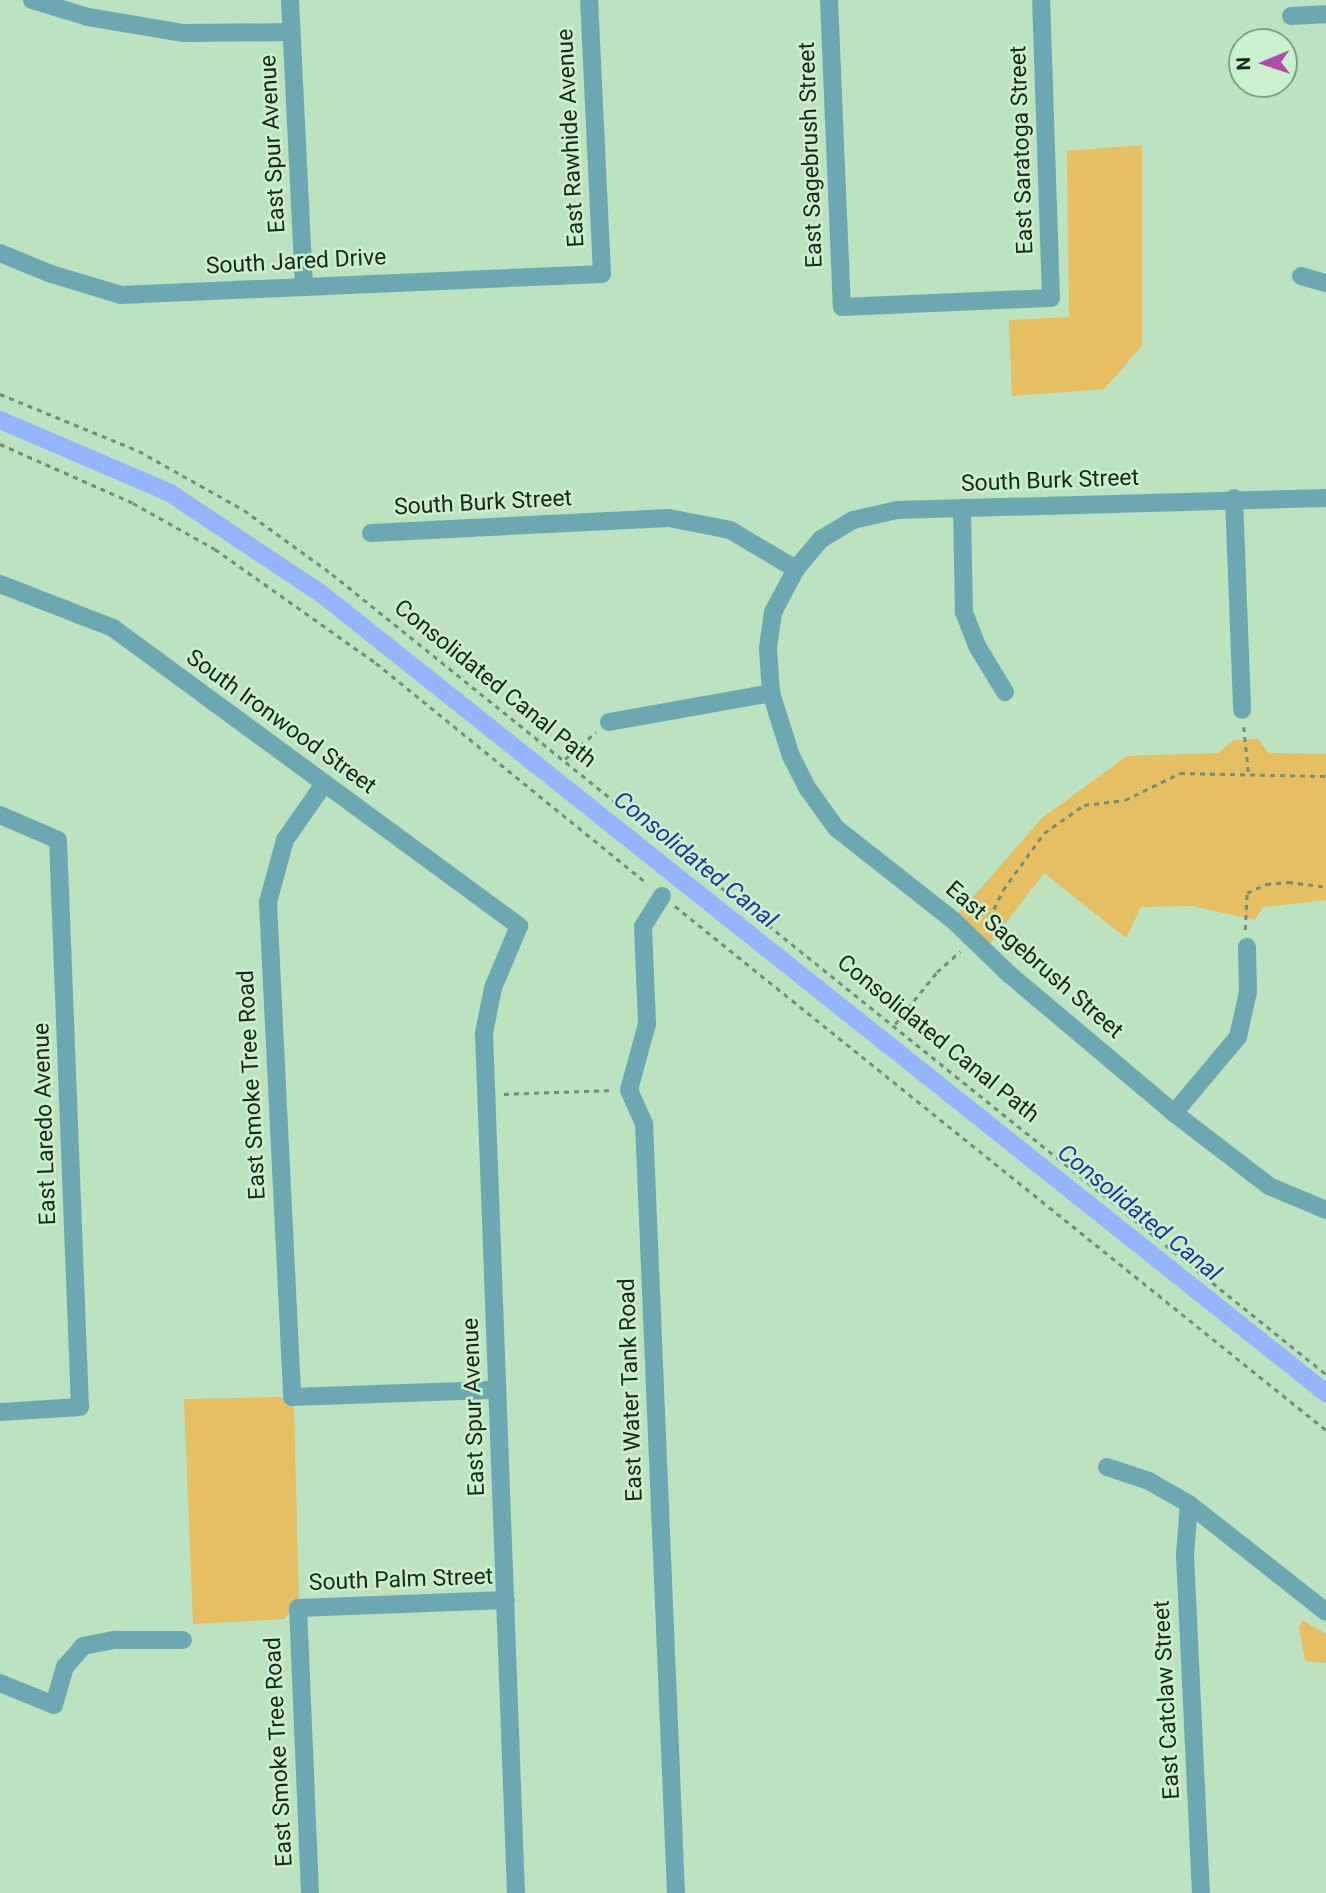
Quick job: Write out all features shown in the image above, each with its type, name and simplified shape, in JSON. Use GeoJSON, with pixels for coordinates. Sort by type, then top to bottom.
{"type":"FeatureCollection","features":[{"type":"Feature","properties":{"kind":"street"},"geometry":{"type":"LineString","coordinates":[[32,0],[88,17],[184,33],[291,32]]}},
{"type":"Feature","properties":{"kind":"street","name":"East Spur Avenue"},"geometry":{"type":"LineString","coordinates":[[290,0],[304,286]]}},
{"type":"Feature","properties":{"kind":"street","name":"East Rawhide Avenue"},"geometry":{"type":"LineString","coordinates":[[589,0],[602,274]]}},
{"type":"Feature","properties":{"kind":"street","name":"East Sagebrush Street"},"geometry":{"type":"LineString","coordinates":[[829,0],[842,307],[1051,298]]}},
{"type":"Feature","properties":{"kind":"street","name":"East Saratoga Street"},"geometry":{"type":"LineString","coordinates":[[1041,0],[1051,298]]}},
{"type":"Feature","properties":{"kind":"street"},"geometry":{"type":"LineString","coordinates":[[1291,16],[1326,14]]}},
{"type":"Feature","properties":{"kind":"street","name":"South Jared Drive"},"geometry":{"type":"LineString","coordinates":[[0,253],[51,275],[121,295],[602,274]]}},
{"type":"Feature","properties":{"kind":"street"},"geometry":{"type":"LineString","coordinates":[[1301,276],[1326,283]]}},
{"type":"Feature","properties":{"kind":"street"},"geometry":{"type":"LineString","coordinates":[[1234,498],[1242,710]]}},
{"type":"Feature","properties":{"kind":"street","name":"South Burk Street"},"geometry":{"type":"LineString","coordinates":[[771,693],[768,649],[773,612],[796,569],[821,539],[853,520],[897,510],[962,510],[1234,498],[1326,498]]}},
{"type":"Feature","properties":{"kind":"street"},"geometry":{"type":"LineString","coordinates":[[962,510],[964,612],[977,646],[1005,692]]}},
{"type":"Feature","properties":{"kind":"street","name":"South Burk Street"},"geometry":{"type":"LineString","coordinates":[[371,533],[668,518],[730,530],[796,569]]}},
{"type":"Feature","properties":{"kind":"street","name":"South Ironwood Street"},"geometry":{"type":"LineString","coordinates":[[0,584],[113,628],[519,926]]}},
{"type":"Feature","properties":{"kind":"street"},"geometry":{"type":"LineString","coordinates":[[609,722],[771,693]]}},
{"type":"Feature","properties":{"kind":"street","name":"East Sagebrush Street"},"geometry":{"type":"LineString","coordinates":[[771,693],[791,756],[808,789],[836,828],[975,939],[1009,974],[1174,1113],[1269,1186],[1326,1210]]}},
{"type":"Feature","properties":{"kind":"street","name":"East Smoke Tree Road"},"geometry":{"type":"LineString","coordinates":[[324,784],[285,840],[268,902],[292,1397],[497,1390]]}},
{"type":"Feature","properties":{"kind":"street","name":"East Laredo Avenue"},"geometry":{"type":"LineString","coordinates":[[0,815],[58,840],[80,1407],[0,1412]]}},
{"type":"Feature","properties":{"kind":"street"},"geometry":{"type":"LineString","coordinates":[[629,1090],[647,1024],[643,927],[662,896]]}},
{"type":"Feature","properties":{"kind":"street","name":"East Spur Avenue"},"geometry":{"type":"LineString","coordinates":[[516,1893],[487,1095],[487,1011],[519,926]]}},
{"type":"Feature","properties":{"kind":"street"},"geometry":{"type":"LineString","coordinates":[[1174,1113],[1238,1037],[1248,992],[1247,947]]}},
{"type":"Feature","properties":{"kind":"street","name":"East Water Tank Road"},"geometry":{"type":"LineString","coordinates":[[629,1090],[644,1123],[676,1893]]}},
{"type":"Feature","properties":{"kind":"street"},"geometry":{"type":"LineString","coordinates":[[1107,1467],[1149,1481],[1189,1504],[1326,1612]]}},
{"type":"Feature","properties":{"kind":"street","name":"East Catclaw Street"},"geometry":{"type":"LineString","coordinates":[[1189,1504],[1185,1555],[1201,1893]]}},
{"type":"Feature","properties":{"kind":"street","name":"South Palm Street"},"geometry":{"type":"LineString","coordinates":[[298,1608],[506,1600]]}},
{"type":"Feature","properties":{"kind":"street","name":"East Smoke Tree Road"},"geometry":{"type":"LineString","coordinates":[[298,1608],[310,1893]]}},
{"type":"Feature","properties":{"kind":"street"},"geometry":{"type":"LineString","coordinates":[[0,1684],[54,1705],[65,1667],[83,1646],[115,1640],[183,1640]]}},
{"type":"Feature","properties":{"kind":"path","name":"Consolidated Canal Path"},"geometry":{"type":"LineString","coordinates":[[0,394],[139,451],[244,510],[332,573],[1325,1371]]}},
{"type":"Feature","properties":{"kind":"path"},"geometry":{"type":"LineString","coordinates":[[0,444],[133,503],[215,549],[376,663],[1326,1430]]}},
{"type":"Feature","properties":{"kind":"path"},"geometry":{"type":"LineString","coordinates":[[1242,710],[1249,776]]}},
{"type":"Feature","properties":{"kind":"path"},"geometry":{"type":"LineString","coordinates":[[565,759],[609,722]]}},
{"type":"Feature","properties":{"kind":"path"},"geometry":{"type":"LineString","coordinates":[[895,1024],[937,972],[975,939],[1030,851],[1061,817],[1084,806],[1125,800],[1180,773],[1324,776],[1326,781]]}},
{"type":"Feature","properties":{"kind":"path"},"geometry":{"type":"LineString","coordinates":[[1247,947],[1247,893],[1266,884],[1288,882],[1326,887]]}},
{"type":"Feature","properties":{"kind":"path"},"geometry":{"type":"LineString","coordinates":[[487,1095],[629,1090]]}},
{"type":"Feature","properties":{"kind":"shaded area"},"geometry":{"type":"Polygon","coordinates":[[[1142,145],[1142,346],[1104,389],[1012,396],[1009,320],[1069,317],[1067,151],[1142,145]]]}},
{"type":"Feature","properties":{"kind":"shaded area"},"geometry":{"type":"Polygon","coordinates":[[[1258,739],[1269,753],[1326,754],[1326,900],[1263,907],[1255,920],[1192,906],[1141,907],[1126,938],[1044,873],[986,949],[953,920],[1042,818],[1127,756],[1218,753],[1234,740],[1258,739]]]}},
{"type":"Feature","properties":{"kind":"shaded area"},"geometry":{"type":"Polygon","coordinates":[[[280,1397],[294,1409],[299,1601],[284,1619],[193,1624],[184,1399],[280,1397]]]}},
{"type":"Feature","properties":{"kind":"shaded area"},"geometry":{"type":"Polygon","coordinates":[[[1302,1620],[1326,1634],[1326,1663],[1305,1661],[1299,1628],[1302,1620]]]}},
{"type":"Feature","properties":{"kind":"waterway","name":"Consolidated Canal"},"geometry":{"type":"LineString","coordinates":[[0,420],[170,493],[323,595],[1326,1393]]}}]}
